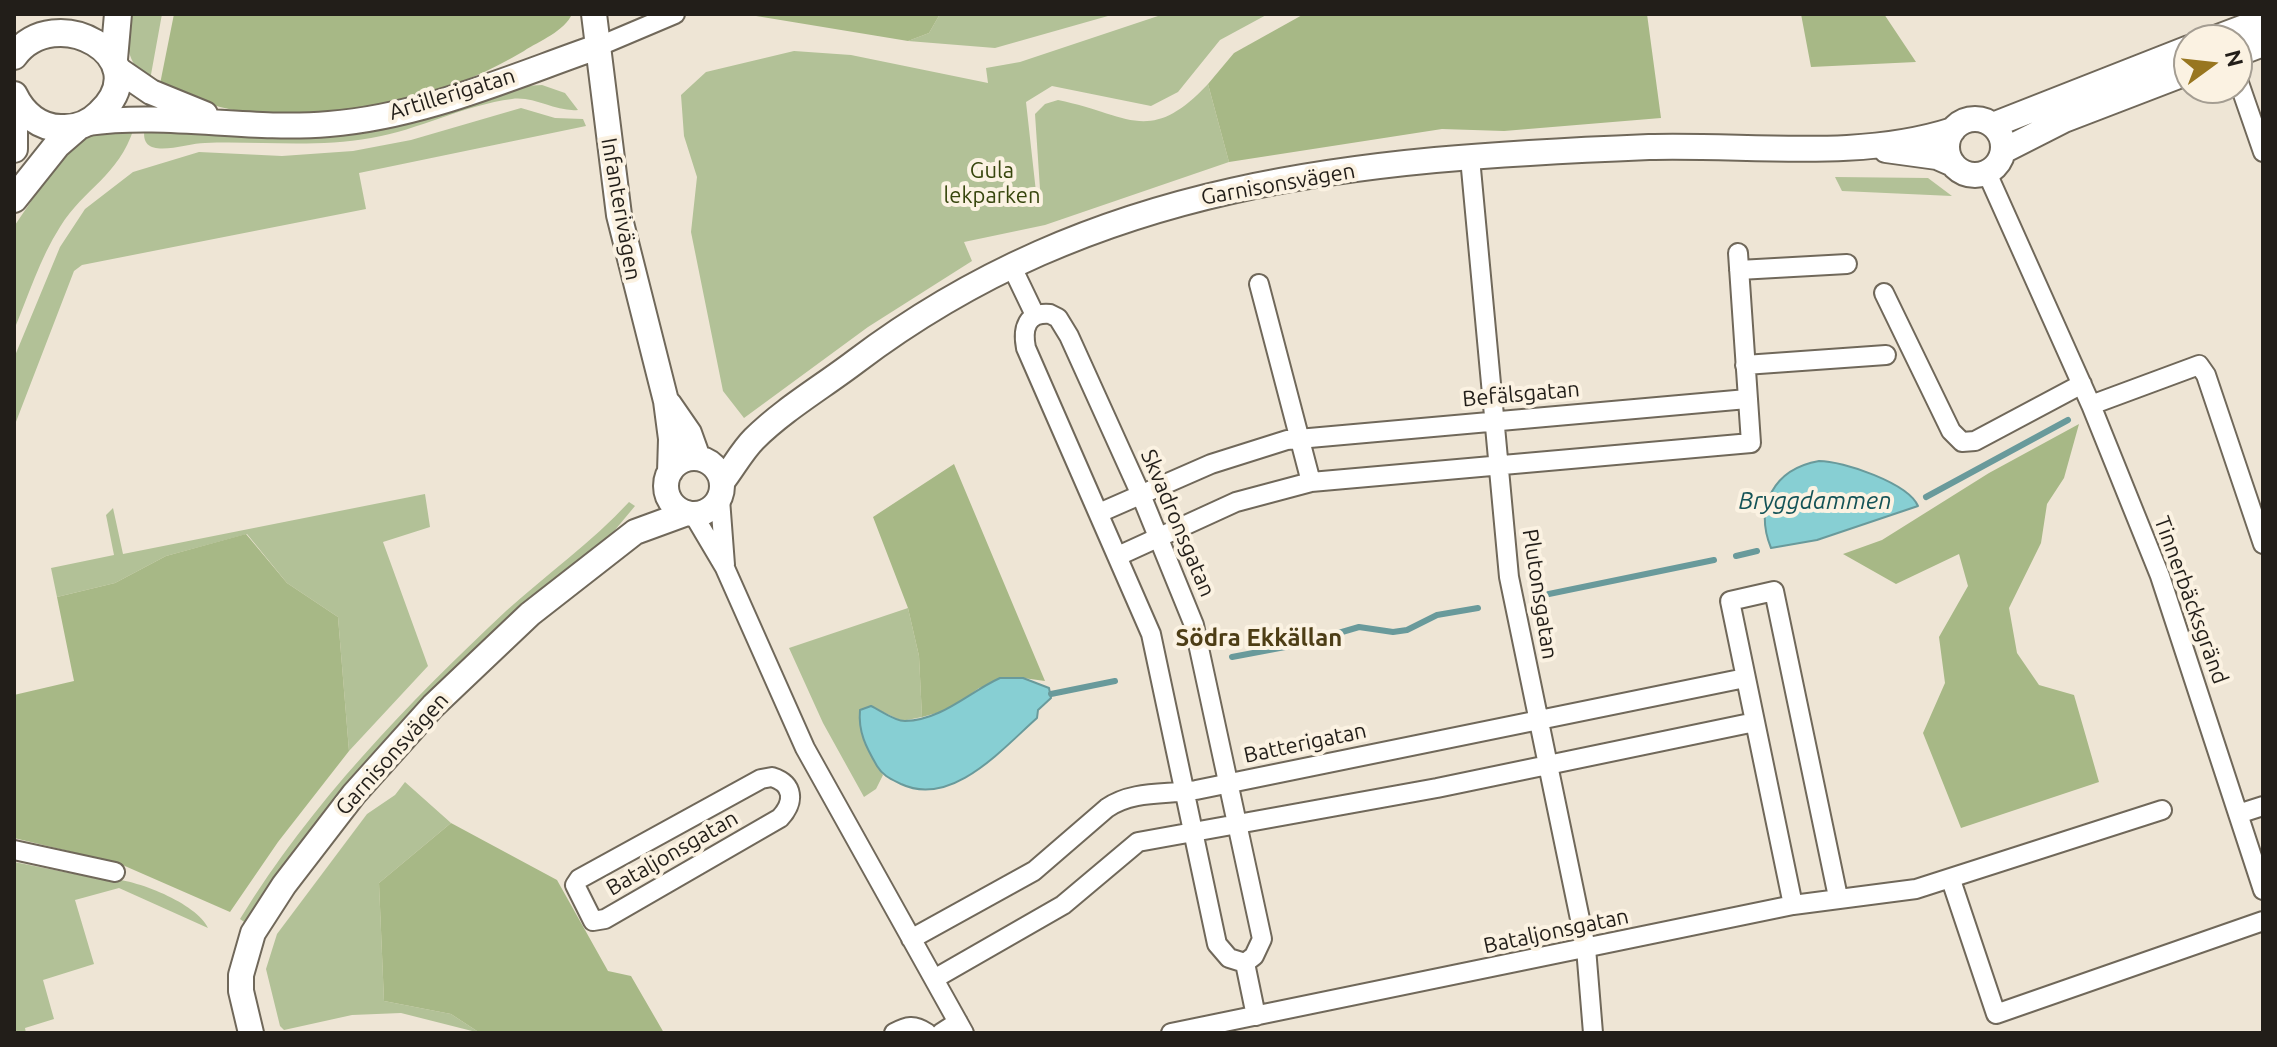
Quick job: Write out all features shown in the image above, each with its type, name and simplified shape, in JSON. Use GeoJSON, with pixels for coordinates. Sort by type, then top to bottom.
{"type":"FeatureCollection","features":[{"type":"Feature","properties":{"kind":"main road"},"geometry":{"type":"LineString","coordinates":[[14,199],[57,145],[107,106],[117,81],[118,14]]}},
{"type":"Feature","properties":{"kind":"main road"},"geometry":{"type":"LineString","coordinates":[[14,56],[34,30],[58,19],[90,29],[105,41],[115,64]]}},
{"type":"Feature","properties":{"kind":"main road"},"geometry":{"type":"LineString","coordinates":[[14,95],[25,112],[41,124],[60,129],[83,125]]}},
{"type":"Feature","properties":{"kind":"main road"},"geometry":{"type":"LineString","coordinates":[[14,95],[14,149]]}},
{"type":"Feature","properties":{"kind":"street","name":"Infanterivägen"},"geometry":{"type":"LineString","coordinates":[[594,14],[619,215],[666,401],[671,439],[668,478]]}},
{"type":"Feature","properties":{"kind":"street","name":"Artillerigatan"},"geometry":{"type":"LineString","coordinates":[[83,125],[118,119],[218,120],[291,126],[369,119],[417,107],[597,47],[675,14]]}},
{"type":"Feature","properties":{"kind":"street"},"geometry":{"type":"LineString","coordinates":[[1993,125],[2002,137],[2003,151],[1998,164],[1987,173],[1968,175],[1953,164],[1947,151],[1953,130],[1971,119],[1993,125],[2173,54]]}},
{"type":"Feature","properties":{"kind":"street","name":"Artillerigatan"},"geometry":{"type":"LineString","coordinates":[[115,64],[151,92],[218,120]]}},
{"type":"Feature","properties":{"kind":"street"},"geometry":{"type":"LineString","coordinates":[[2003,151],[2064,120],[2173,78]]}},
{"type":"Feature","properties":{"kind":"street"},"geometry":{"type":"LineString","coordinates":[[2246,104],[2263,152]]}},
{"type":"Feature","properties":{"kind":"street","name":"Garnisonsvägen"},"geometry":{"type":"LineString","coordinates":[[1867,146],[1953,130]]}},
{"type":"Feature","properties":{"kind":"street","name":"Garnisonsvägen"},"geometry":{"type":"LineString","coordinates":[[701,459],[754,440],[894,334],[1011,265],[1117,220],[1211,193],[1322,175],[1470,158],[1655,147],[1867,146],[1937,157],[1953,164]]}},
{"type":"Feature","properties":{"kind":"street","name":"Plutonsgatan"},"geometry":{"type":"LineString","coordinates":[[1470,158],[1509,577],[1586,948],[1593,1033]]}},
{"type":"Feature","properties":{"kind":"street","name":"Tinnerbäcksgränd"},"geometry":{"type":"LineString","coordinates":[[1987,173],[2082,384],[2160,576],[2263,890]]}},
{"type":"Feature","properties":{"kind":"street"},"geometry":{"type":"LineString","coordinates":[[1118,556],[1236,502],[1311,482],[1751,443],[1739,262],[1847,264]]}},
{"type":"Feature","properties":{"kind":"street"},"geometry":{"type":"LineString","coordinates":[[1011,265],[1035,315],[1025,326],[1026,348],[1151,634],[1217,944],[1229,958],[1245,963],[1256,1016]]}},
{"type":"Feature","properties":{"kind":"street"},"geometry":{"type":"LineString","coordinates":[[1259,284],[1311,482]]}},
{"type":"Feature","properties":{"kind":"street"},"geometry":{"type":"LineString","coordinates":[[1884,293],[1951,431],[1962,442],[1975,441],[2082,384]]}},
{"type":"Feature","properties":{"kind":"street","name":"Skvadronsgatan"},"geometry":{"type":"LineString","coordinates":[[1035,315],[1050,314],[1064,326],[1141,495],[1194,625],[1262,939],[1254,956],[1245,963]]}},
{"type":"Feature","properties":{"kind":"street"},"geometry":{"type":"LineString","coordinates":[[1745,365],[1886,355]]}},
{"type":"Feature","properties":{"kind":"street"},"geometry":{"type":"LineString","coordinates":[[2091,405],[2199,365],[2206,375],[2263,544]]}},
{"type":"Feature","properties":{"kind":"street","name":"Befälsgatan"},"geometry":{"type":"LineString","coordinates":[[1099,513],[1220,460],[1300,438],[1747,399]]}},
{"type":"Feature","properties":{"kind":"street","name":"Infanterivägen"},"geometry":{"type":"LineString","coordinates":[[666,401],[689,433],[701,459]]}},
{"type":"Feature","properties":{"kind":"street","name":"Garnisonsvägen"},"geometry":{"type":"LineString","coordinates":[[721,490],[754,440]]}},
{"type":"Feature","properties":{"kind":"street"},"geometry":{"type":"LineString","coordinates":[[725,568],[718,470],[701,459],[682,461],[668,478],[671,502],[690,513],[725,568],[788,714],[961,1028],[941,1033]]}},
{"type":"Feature","properties":{"kind":"street","name":"Garnisonsvägen"},"geometry":{"type":"LineString","coordinates":[[635,532],[668,478]]}},
{"type":"Feature","properties":{"kind":"street"},"geometry":{"type":"LineString","coordinates":[[690,513],[706,512],[721,490]]}},
{"type":"Feature","properties":{"kind":"street","name":"Garnisonsvägen"},"geometry":{"type":"LineString","coordinates":[[251,1033],[241,991],[247,947],[261,919],[312,848],[389,753],[456,682],[555,593],[635,532],[690,513]]}},
{"type":"Feature","properties":{"kind":"street"},"geometry":{"type":"LineString","coordinates":[[1793,905],[1730,601],[1774,591],[1838,897]]}},
{"type":"Feature","properties":{"kind":"street","name":"Batterigatan"},"geometry":{"type":"LineString","coordinates":[[911,939],[1034,871],[1113,804],[1164,791],[1187,792],[1745,678]]}},
{"type":"Feature","properties":{"kind":"street"},"geometry":{"type":"LineString","coordinates":[[934,979],[1063,905],[1138,842],[1239,826],[1755,722]]}},
{"type":"Feature","properties":{"kind":"street","name":"Bataljonsgatan"},"geometry":{"type":"LineString","coordinates":[[787,785],[817,769]]}},
{"type":"Feature","properties":{"kind":"street","name":"Bataljonsgatan"},"geometry":{"type":"LineString","coordinates":[[772,777],[787,785],[792,796],[790,807],[780,818],[605,919],[593,921],[577,893],[575,885],[579,879],[761,779],[772,777]]}},
{"type":"Feature","properties":{"kind":"street"},"geometry":{"type":"LineString","coordinates":[[2238,814],[2263,806]]}},
{"type":"Feature","properties":{"kind":"street","name":"Bataljonsgatan"},"geometry":{"type":"LineString","coordinates":[[1171,1033],[1236,1027],[1256,1016],[1793,905],[1916,889],[2162,810]]}},
{"type":"Feature","properties":{"kind":"street"},"geometry":{"type":"LineString","coordinates":[[14,850],[115,872]]}},
{"type":"Feature","properties":{"kind":"street"},"geometry":{"type":"LineString","coordinates":[[1951,880],[1996,1014],[2263,921]]}},
{"type":"Feature","properties":{"kind":"street"},"geometry":{"type":"LineString","coordinates":[[894,1033],[906,1026],[917,1027],[927,1033]]}},
{"type":"Feature","properties":{"kind":"green space"},"geometry":{"type":"Polygon","coordinates":[[[129,14],[162,14],[150,80],[131,59],[129,14]]]}},
{"type":"Feature","properties":{"kind":"green space"},"geometry":{"type":"Polygon","coordinates":[[[174,14],[572,14],[564,26],[551,35],[457,84],[382,107],[304,116],[266,115],[229,109],[160,84],[174,14]]]}},
{"type":"Feature","properties":{"kind":"green space"},"geometry":{"type":"Polygon","coordinates":[[[744,14],[940,14],[929,33],[908,41],[744,14]]]}},
{"type":"Feature","properties":{"kind":"green space"},"geometry":{"type":"Polygon","coordinates":[[[940,14],[1115,14],[995,48],[908,41],[929,33],[940,14]]]}},
{"type":"Feature","properties":{"kind":"green space","name":"Gula lekparken"},"geometry":{"type":"Polygon","coordinates":[[[1164,14],[1268,14],[1220,40],[1178,92],[1151,106],[1052,86],[1026,102],[1037,201],[1040,189],[1035,114],[1045,104],[1058,100],[1121,118],[1153,120],[1170,115],[1208,84],[1229,162],[1045,225],[964,242],[972,261],[868,327],[744,418],[723,391],[691,232],[697,177],[684,136],[681,95],[706,72],[794,51],[851,55],[988,83],[986,68],[1020,62],[1164,14]]]}},
{"type":"Feature","properties":{"kind":"green space"},"geometry":{"type":"Polygon","coordinates":[[[1304,14],[1647,14],[1661,118],[1504,131],[1442,129],[1229,162],[1208,84],[1234,53],[1304,14]]]}},
{"type":"Feature","properties":{"kind":"green space"},"geometry":{"type":"Polygon","coordinates":[[[1801,14],[1884,14],[1916,62],[1811,67],[1801,14]]]}},
{"type":"Feature","properties":{"kind":"green space"},"geometry":{"type":"Polygon","coordinates":[[[542,85],[565,93],[578,110],[512,99],[476,106],[389,134],[329,143],[205,143],[155,148],[148,145],[144,138],[145,127],[248,137],[325,136],[524,86],[542,85]]]}},
{"type":"Feature","properties":{"kind":"green space"},"geometry":{"type":"Polygon","coordinates":[[[521,108],[555,118],[583,119],[586,126],[359,173],[366,209],[82,265],[74,271],[14,427],[14,358],[60,247],[85,209],[133,172],[199,152],[282,156],[353,151],[411,140],[521,108]]]}},
{"type":"Feature","properties":{"kind":"green space"},"geometry":{"type":"Polygon","coordinates":[[[134,128],[119,159],[70,213],[53,239],[14,330],[15,225],[68,147],[90,135],[134,128]]]}},
{"type":"Feature","properties":{"kind":"green space"},"geometry":{"type":"Polygon","coordinates":[[[1835,177],[1928,178],[1952,196],[1842,191],[1835,177]]]}},
{"type":"Feature","properties":{"kind":"green space"},"geometry":{"type":"Polygon","coordinates":[[[2079,424],[2064,478],[2047,504],[2041,543],[2009,608],[2017,653],[2039,685],[2074,695],[2099,782],[1961,828],[1923,733],[1945,683],[1939,637],[1968,586],[1959,554],[1896,584],[1843,554],[1882,540],[1989,473],[2079,424]]]}},
{"type":"Feature","properties":{"kind":"green space"},"geometry":{"type":"Polygon","coordinates":[[[954,464],[1045,681],[1023,678],[979,688],[951,709],[922,717],[919,656],[908,608],[873,517],[954,464]]]}},
{"type":"Feature","properties":{"kind":"green space"},"geometry":{"type":"Polygon","coordinates":[[[425,494],[430,527],[383,542],[428,666],[349,751],[338,617],[287,583],[247,534],[166,556],[115,583],[57,597],[51,568],[114,555],[106,515],[113,508],[123,554],[425,494]]]}},
{"type":"Feature","properties":{"kind":"green space"},"geometry":{"type":"Polygon","coordinates":[[[629,502],[635,506],[615,530],[247,924],[240,919],[298,835],[362,756],[506,611],[629,502]]]}},
{"type":"Feature","properties":{"kind":"green space"},"geometry":{"type":"Polygon","coordinates":[[[246,534],[287,583],[338,617],[349,751],[278,842],[230,912],[118,863],[14,838],[14,695],[74,681],[57,597],[115,583],[166,556],[246,534]]]}},
{"type":"Feature","properties":{"kind":"green space"},"geometry":{"type":"Polygon","coordinates":[[[908,608],[919,656],[922,717],[902,721],[871,706],[869,752],[883,775],[876,789],[864,797],[823,723],[789,648],[908,608]]]}},
{"type":"Feature","properties":{"kind":"green space"},"geometry":{"type":"Polygon","coordinates":[[[405,782],[451,823],[379,883],[384,1001],[451,1014],[480,1033],[401,1013],[352,1015],[284,1030],[280,1026],[266,969],[277,934],[367,814],[395,795],[405,782]]]}},
{"type":"Feature","properties":{"kind":"green space"},"geometry":{"type":"Polygon","coordinates":[[[451,823],[557,880],[608,971],[631,976],[664,1033],[480,1033],[451,1014],[384,1001],[379,883],[451,823]]]}},
{"type":"Feature","properties":{"kind":"green space"},"geometry":{"type":"Polygon","coordinates":[[[14,862],[143,886],[190,909],[208,928],[119,888],[75,900],[94,964],[43,980],[54,1019],[25,1028],[26,1033],[14,1033],[14,862]]]}},
{"type":"Feature","properties":{"kind":"water","name":"Bryggdammen"},"geometry":{"type":"Polygon","coordinates":[[[1819,461],[1874,475],[1902,489],[1918,506],[1817,540],[1771,548],[1765,518],[1772,492],[1790,472],[1819,461]]]}},
{"type":"Feature","properties":{"kind":"water"},"geometry":{"type":"Polygon","coordinates":[[[1000,678],[1023,678],[1049,688],[1051,698],[1038,710],[1037,718],[975,771],[939,788],[920,789],[901,784],[879,769],[864,739],[860,710],[871,706],[901,721],[918,719],[943,711],[1000,678]]]}},
{"type":"Feature","properties":{"kind":"waterway"},"geometry":{"type":"LineString","coordinates":[[1926,497],[2068,420]]}},
{"type":"Feature","properties":{"kind":"waterway"},"geometry":{"type":"LineString","coordinates":[[1736,556],[1757,551]]}},
{"type":"Feature","properties":{"kind":"waterway"},"geometry":{"type":"LineString","coordinates":[[1544,595],[1714,560]]}},
{"type":"Feature","properties":{"kind":"waterway"},"geometry":{"type":"LineString","coordinates":[[1232,657],[1301,644],[1359,627],[1393,632],[1407,630],[1437,615],[1478,608]]}},
{"type":"Feature","properties":{"kind":"waterway"},"geometry":{"type":"LineString","coordinates":[[1051,694],[1115,681]]}},
{"type":"Feature","properties":{"kind":"district","name":"Södra Ekkällan"},"geometry":{"type":"Point","coordinates":[1259,638]}}]}
